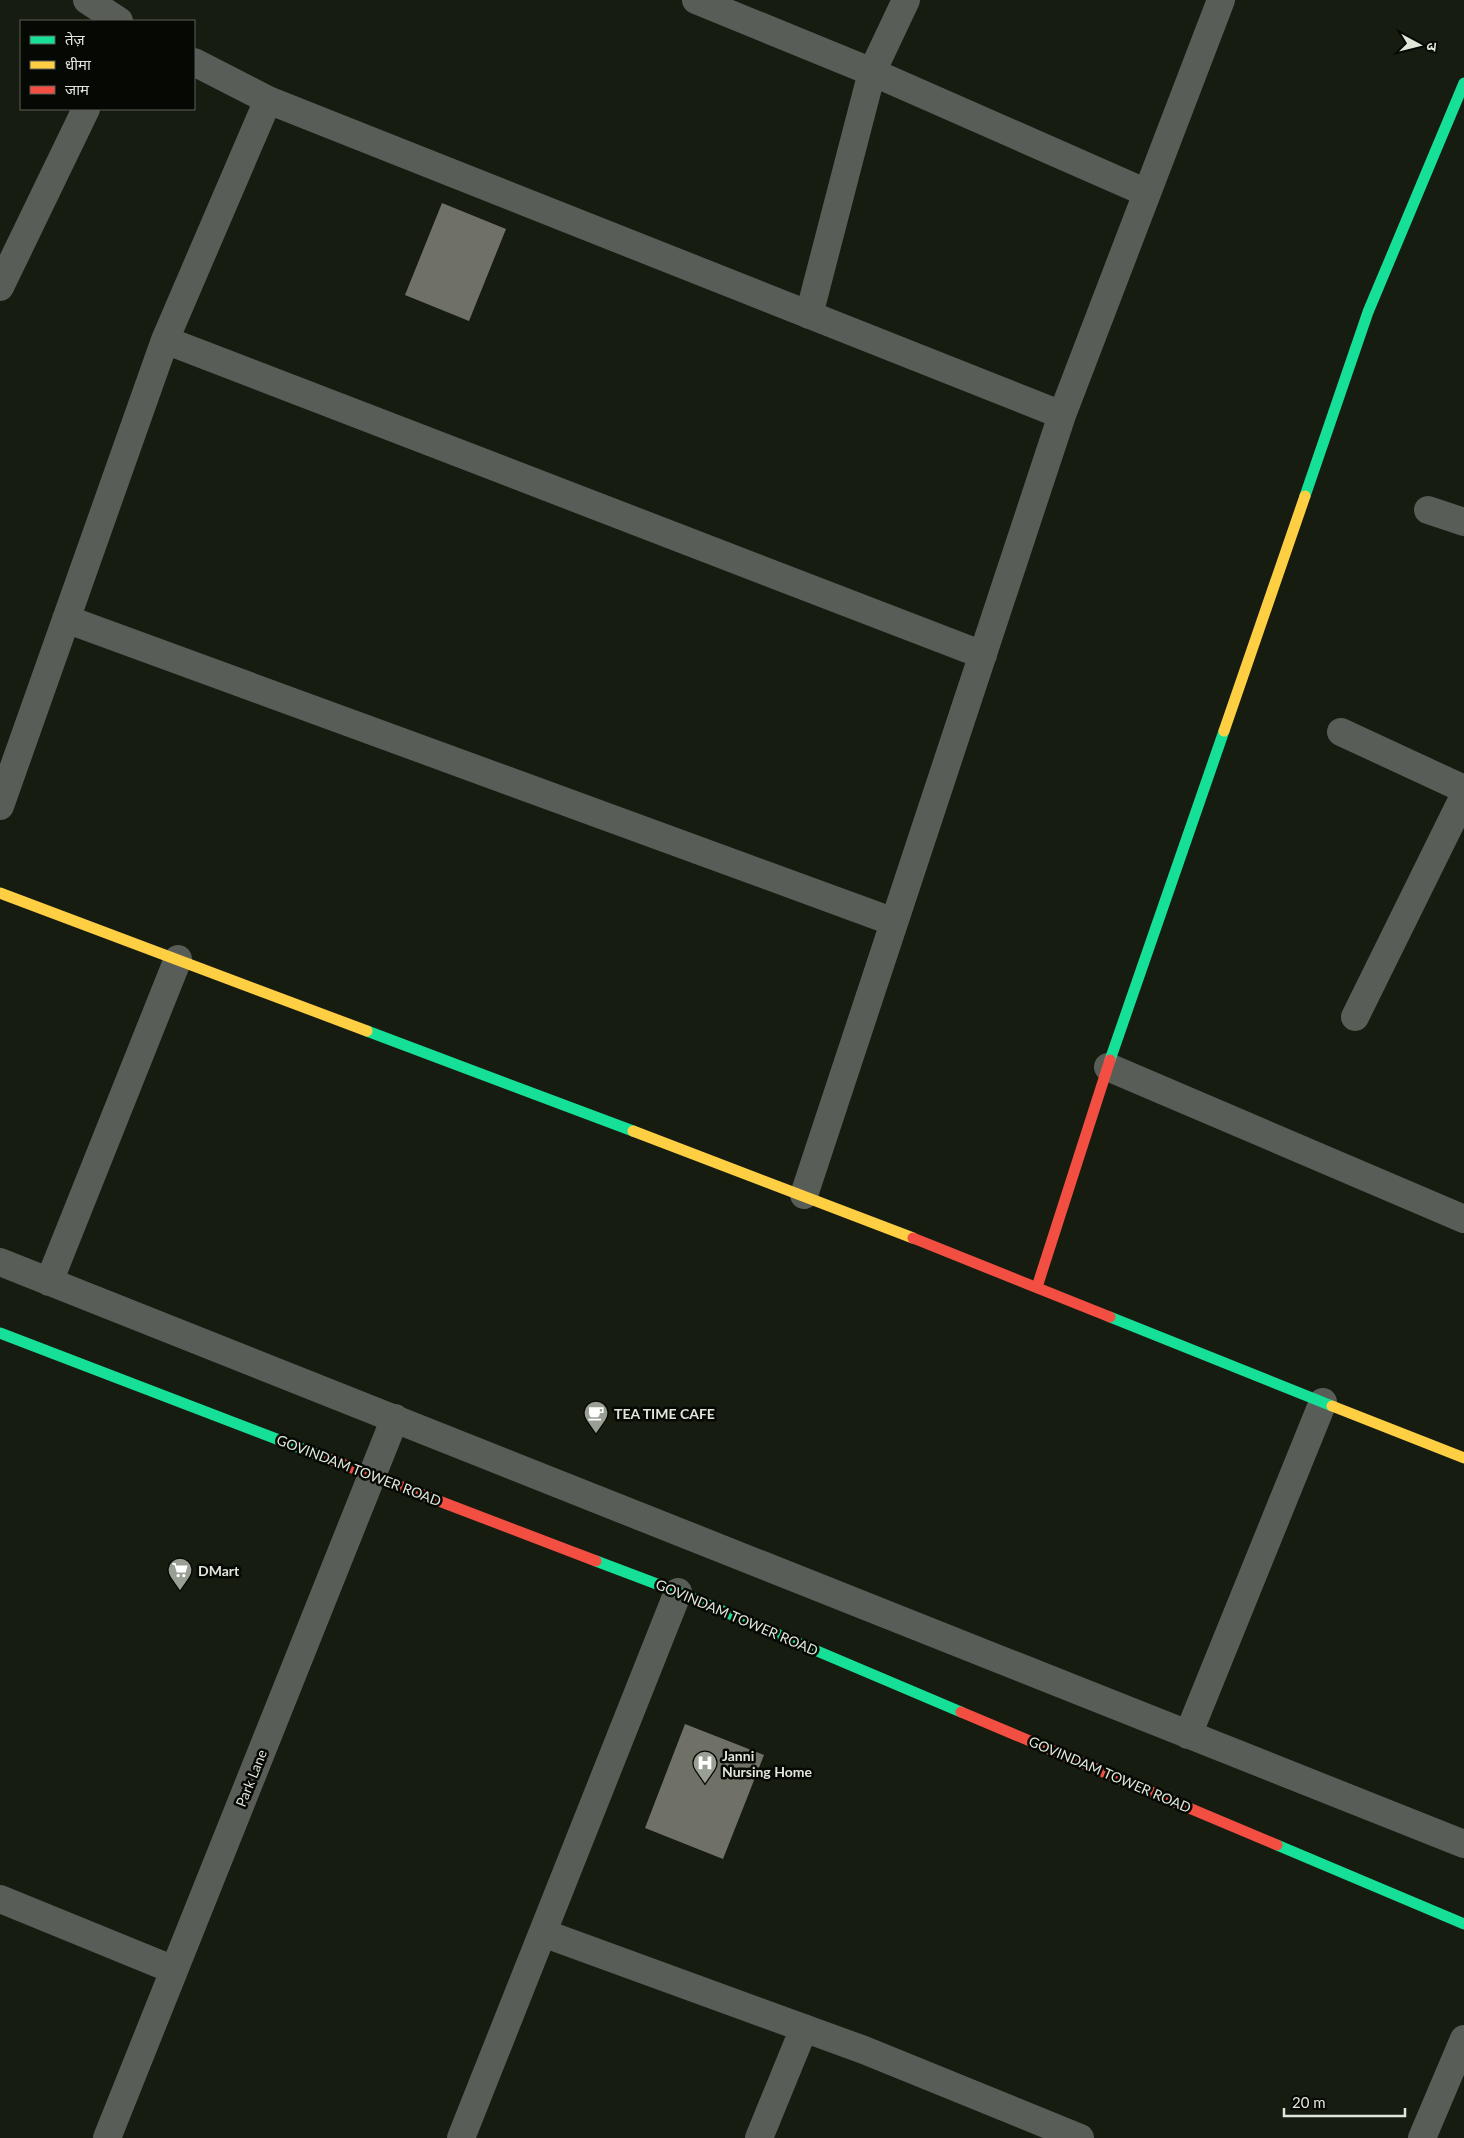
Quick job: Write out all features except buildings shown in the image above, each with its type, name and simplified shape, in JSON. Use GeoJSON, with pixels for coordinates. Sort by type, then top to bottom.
{"type":"FeatureCollection","features":[{"type":"Feature","properties":{"kind":"street"},"geometry":{"type":"LineString","coordinates":[[88,0],[118,20]]}},
{"type":"Feature","properties":{"kind":"street"},"geometry":{"type":"LineString","coordinates":[[696,0],[872,72],[1147,192]]}},
{"type":"Feature","properties":{"kind":"street"},"geometry":{"type":"LineString","coordinates":[[809,315],[872,72],[906,0]]}},
{"type":"Feature","properties":{"kind":"street"},"geometry":{"type":"LineString","coordinates":[[804,1195],[1062,415],[1221,0]]}},
{"type":"Feature","properties":{"kind":"street"},"geometry":{"type":"LineString","coordinates":[[195,63],[268,100],[1062,415]]}},
{"type":"Feature","properties":{"kind":"street"},"geometry":{"type":"LineString","coordinates":[[1037,1288],[1108,1067],[1368,312],[1464,83]]}},
{"type":"Feature","properties":{"kind":"street"},"geometry":{"type":"LineString","coordinates":[[0,806],[165,340],[268,100]]}},
{"type":"Feature","properties":{"kind":"street"},"geometry":{"type":"LineString","coordinates":[[0,287],[86,110]]}},
{"type":"Feature","properties":{"kind":"street"},"geometry":{"type":"LineString","coordinates":[[165,340],[983,655]]}},
{"type":"Feature","properties":{"kind":"street"},"geometry":{"type":"LineString","coordinates":[[1428,510],[1464,522]]}},
{"type":"Feature","properties":{"kind":"street"},"geometry":{"type":"LineString","coordinates":[[66,619],[894,922]]}},
{"type":"Feature","properties":{"kind":"street"},"geometry":{"type":"LineString","coordinates":[[1341,732],[1464,789]]}},
{"type":"Feature","properties":{"kind":"street"},"geometry":{"type":"LineString","coordinates":[[1355,1017],[1464,796]]}},
{"type":"Feature","properties":{"kind":"street"},"geometry":{"type":"LineString","coordinates":[[0,893],[804,1195],[1464,1458]]}},
{"type":"Feature","properties":{"kind":"street"},"geometry":{"type":"LineString","coordinates":[[49,1282],[178,959]]}},
{"type":"Feature","properties":{"kind":"street"},"geometry":{"type":"LineString","coordinates":[[1108,1067],[1464,1219]]}},
{"type":"Feature","properties":{"kind":"street"},"geometry":{"type":"LineString","coordinates":[[0,1262],[1464,1844]]}},
{"type":"Feature","properties":{"kind":"street","name":"GOVINDAM TOWER ROAD"},"geometry":{"type":"LineString","coordinates":[[0,1334],[678,1592],[1464,1924]]}},
{"type":"Feature","properties":{"kind":"street"},"geometry":{"type":"LineString","coordinates":[[1188,1735],[1323,1402]]}},
{"type":"Feature","properties":{"kind":"street","name":"Park Lane"},"geometry":{"type":"LineString","coordinates":[[107,2138],[395,1418]]}},
{"type":"Feature","properties":{"kind":"street"},"geometry":{"type":"LineString","coordinates":[[461,2138],[678,1592]]}},
{"type":"Feature","properties":{"kind":"street"},"geometry":{"type":"LineString","coordinates":[[0,1900],[174,1970]]}},
{"type":"Feature","properties":{"kind":"street"},"geometry":{"type":"LineString","coordinates":[[543,1933],[864,2050],[1080,2138]]}},
{"type":"Feature","properties":{"kind":"street"},"geometry":{"type":"LineString","coordinates":[[759,2138],[804,2028]]}},
{"type":"Feature","properties":{"kind":"street"},"geometry":{"type":"LineString","coordinates":[[1422,2138],[1464,2039]]}},
{"type":"Feature","properties":{"kind":"traffic: fast"},"geometry":{"type":"LineString","coordinates":[[1305,496],[1368,312],[1464,83]]}},
{"type":"Feature","properties":{"kind":"traffic: fast"},"geometry":{"type":"LineString","coordinates":[[1110,1060],[1224,731]]}},
{"type":"Feature","properties":{"kind":"traffic: fast"},"geometry":{"type":"LineString","coordinates":[[367,1031],[633,1131]]}},
{"type":"Feature","properties":{"kind":"traffic: fast"},"geometry":{"type":"LineString","coordinates":[[1110,1317],[1332,1406]]}},
{"type":"Feature","properties":{"kind":"traffic: fast"},"geometry":{"type":"LineString","coordinates":[[0,1333],[329,1459]]}},
{"type":"Feature","properties":{"kind":"traffic: fast"},"geometry":{"type":"LineString","coordinates":[[596,1561],[678,1592],[961,1712]]}},
{"type":"Feature","properties":{"kind":"traffic: fast"},"geometry":{"type":"LineString","coordinates":[[1277,1845],[1464,1924]]}},
{"type":"Feature","properties":{"kind":"traffic: slow"},"geometry":{"type":"LineString","coordinates":[[1224,731],[1305,496]]}},
{"type":"Feature","properties":{"kind":"traffic: slow"},"geometry":{"type":"LineString","coordinates":[[0,893],[367,1031]]}},
{"type":"Feature","properties":{"kind":"traffic: slow"},"geometry":{"type":"LineString","coordinates":[[633,1131],[913,1238]]}},
{"type":"Feature","properties":{"kind":"traffic: slow"},"geometry":{"type":"LineString","coordinates":[[1332,1406],[1464,1458]]}},
{"type":"Feature","properties":{"kind":"traffic: jam"},"geometry":{"type":"LineString","coordinates":[[1037,1287],[1110,1060]]}},
{"type":"Feature","properties":{"kind":"traffic: jam"},"geometry":{"type":"LineString","coordinates":[[913,1238],[1110,1317]]}},
{"type":"Feature","properties":{"kind":"traffic: jam"},"geometry":{"type":"LineString","coordinates":[[329,1459],[596,1561]]}},
{"type":"Feature","properties":{"kind":"traffic: jam"},"geometry":{"type":"LineString","coordinates":[[961,1712],[1277,1845]]}},
{"type":"Feature","properties":{"kind":"place","name":"TEA TIME CAFE"},"geometry":{"type":"Point","coordinates":[596,1434]}},
{"type":"Feature","properties":{"kind":"place","name":"DMart"},"geometry":{"type":"Point","coordinates":[180,1591]}},
{"type":"Feature","properties":{"kind":"place","name":"Janni Nursing Home"},"geometry":{"type":"Point","coordinates":[705,1784]}}]}
